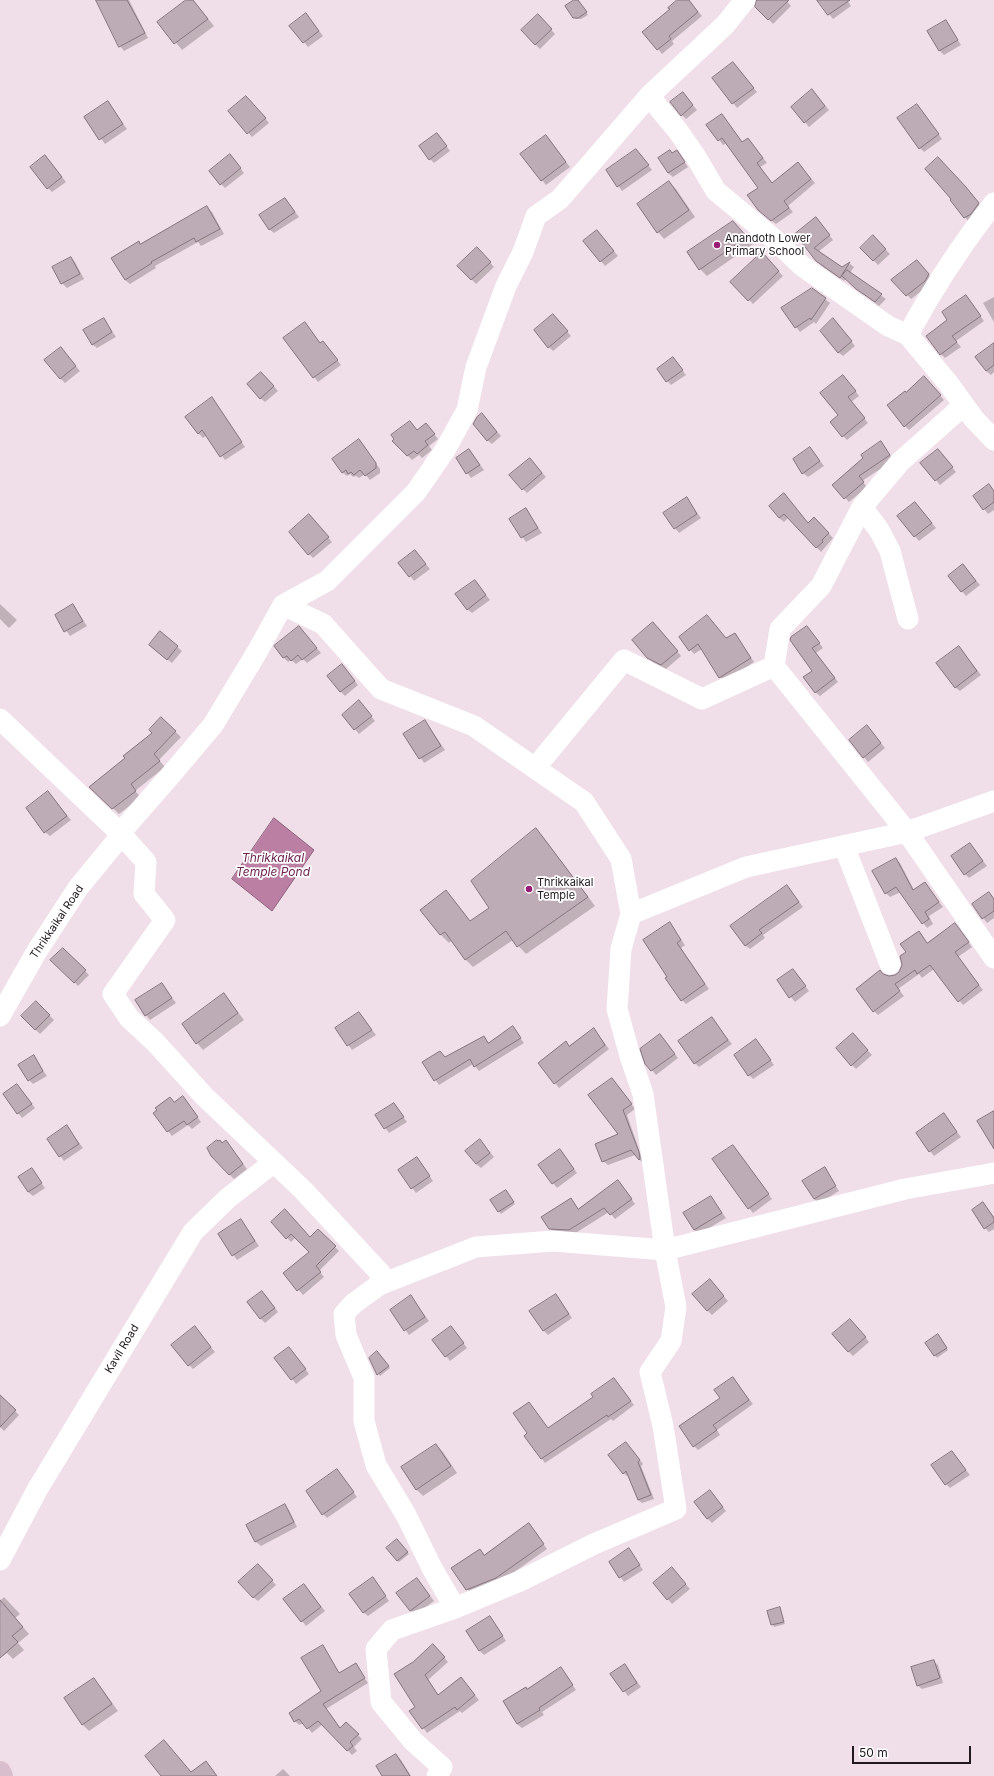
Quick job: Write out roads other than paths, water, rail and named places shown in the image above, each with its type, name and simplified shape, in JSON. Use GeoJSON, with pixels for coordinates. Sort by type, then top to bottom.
{"type":"FeatureCollection","features":[{"type":"Feature","properties":{"kind":"main road"},"geometry":{"type":"LineString","coordinates":[[0,1772],[2,1776]]}},
{"type":"Feature","properties":{"kind":"street"},"geometry":{"type":"LineString","coordinates":[[283,605],[327,580],[416,492],[446,450],[467,410],[476,367],[506,286],[523,252],[536,216],[560,199],[648,96],[725,25],[745,0]]}},
{"type":"Feature","properties":{"kind":"street"},"geometry":{"type":"LineString","coordinates":[[648,96],[678,131],[696,157],[716,191],[814,275],[888,326],[908,335],[974,419],[994,440]]}},
{"type":"Feature","properties":{"kind":"street"},"geometry":{"type":"LineString","coordinates":[[908,335],[930,293],[977,224],[994,202]]}},
{"type":"Feature","properties":{"kind":"street"},"geometry":{"type":"LineString","coordinates":[[964,405],[900,462],[862,507],[821,586],[780,629],[774,666],[907,832],[994,958]]}},
{"type":"Feature","properties":{"kind":"street"},"geometry":{"type":"LineString","coordinates":[[862,507],[879,530],[890,551],[908,619]]}},
{"type":"Feature","properties":{"kind":"street"},"geometry":{"type":"LineString","coordinates":[[283,605],[323,624],[381,689],[474,726],[584,802],[621,859],[631,914],[621,949],[617,1009],[630,1056],[643,1094],[665,1250],[676,1307],[671,1341],[650,1372],[663,1426],[676,1509],[594,1544],[520,1582],[455,1608],[392,1630],[376,1649],[381,1702],[413,1741],[444,1773]]}},
{"type":"Feature","properties":{"kind":"street","name":"Thrikkaikal Road"},"geometry":{"type":"LineString","coordinates":[[0,1016],[37,951],[78,888],[119,838],[120,833],[213,724],[257,652],[283,605]]}},
{"type":"Feature","properties":{"kind":"street"},"geometry":{"type":"LineString","coordinates":[[535,768],[624,660],[702,698],[774,666]]}},
{"type":"Feature","properties":{"kind":"street"},"geometry":{"type":"LineString","coordinates":[[0,719],[120,833],[146,862],[144,894],[165,920],[112,994],[129,1018],[154,1042],[204,1096],[303,1190],[381,1274],[379,1284]]}},
{"type":"Feature","properties":{"kind":"street"},"geometry":{"type":"LineString","coordinates":[[631,914],[746,867],[907,832],[994,801]]}},
{"type":"Feature","properties":{"kind":"street"},"geometry":{"type":"LineString","coordinates":[[844,846],[890,964]]}},
{"type":"Feature","properties":{"kind":"street","name":"Kavil Road"},"geometry":{"type":"LineString","coordinates":[[0,1560],[37,1490],[193,1232],[228,1198],[273,1163]]}},
{"type":"Feature","properties":{"kind":"street"},"geometry":{"type":"LineString","coordinates":[[455,1608],[432,1568],[406,1515],[376,1465],[364,1421],[364,1378],[346,1335],[344,1314],[353,1304],[379,1284],[476,1247],[553,1241],[665,1250],[905,1189],[994,1173]]}},
{"type":"Feature","properties":{"kind":"water","name":"Thrikkaikal Temple Pond"},"geometry":{"type":"Polygon","coordinates":[[[274,818],[314,850],[272,911],[232,879],[274,818]]]}},
{"type":"Feature","properties":{"kind":"place","name":"Anandoth Lower Primary School"},"geometry":{"type":"Point","coordinates":[717,245]}},
{"type":"Feature","properties":{"kind":"place","name":"Thrikkaikal Temple"},"geometry":{"type":"Point","coordinates":[529,889]}}]}
